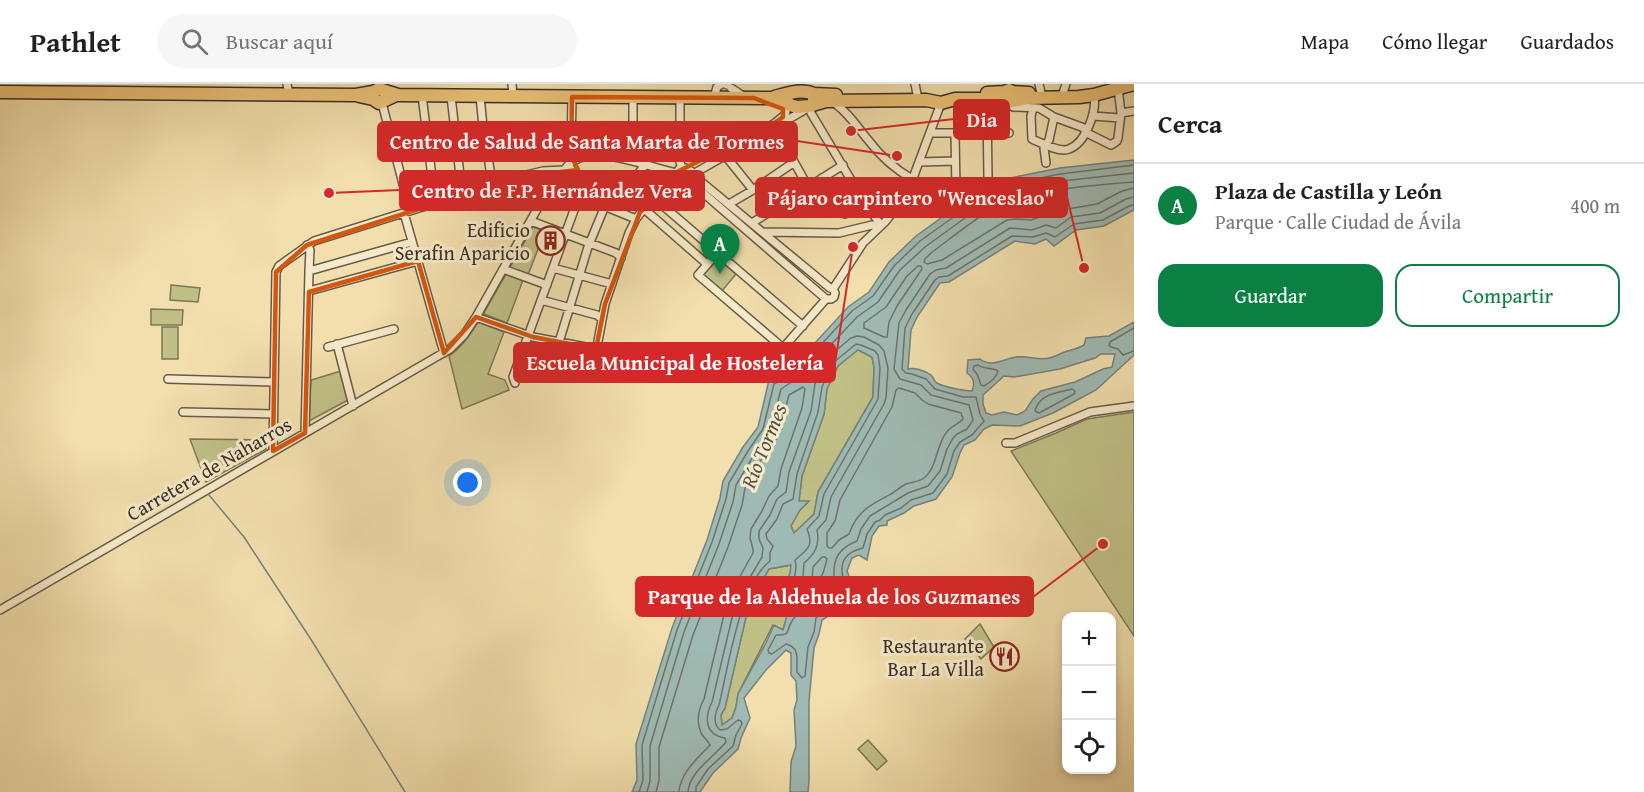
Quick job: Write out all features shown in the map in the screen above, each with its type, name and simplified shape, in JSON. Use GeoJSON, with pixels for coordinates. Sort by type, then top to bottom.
{"type":"FeatureCollection","features":[{"type":"Feature","properties":{"kind":"highway"},"geometry":{"type":"LineString","coordinates":[[0,92],[288,89],[356,94],[480,96],[512,90],[572,97],[680,97],[722,87],[750,98],[789,99],[797,106],[810,98],[818,105],[832,95],[916,89],[942,98],[990,99],[1040,89],[1096,89],[1134,84]]}},
{"type":"Feature","properties":{"kind":"highway"},"geometry":{"type":"LineString","coordinates":[[832,95],[926,100],[1009,94],[1094,94],[1117,86]]}},
{"type":"Feature","properties":{"kind":"street"},"geometry":{"type":"LineString","coordinates":[[1009,94],[1012,108],[1039,108],[1086,130],[1109,145],[1117,141],[1120,116],[1117,86]]}},
{"type":"Feature","properties":{"kind":"street"},"geometry":{"type":"LineString","coordinates":[[381,94],[412,242],[444,353]]}},
{"type":"Feature","properties":{"kind":"street"},"geometry":{"type":"LineString","coordinates":[[1033,108],[1032,139],[1064,150],[1070,149],[1079,142],[1093,116],[1094,94]]}},
{"type":"Feature","properties":{"kind":"street"},"geometry":{"type":"LineString","coordinates":[[422,95],[435,202]]}},
{"type":"Feature","properties":{"kind":"street"},"geometry":{"type":"LineString","coordinates":[[832,95],[885,160],[912,180]]}},
{"type":"Feature","properties":{"kind":"street"},"geometry":{"type":"LineString","coordinates":[[451,96],[462,193]]}},
{"type":"Feature","properties":{"kind":"street"},"geometry":{"type":"LineString","coordinates":[[480,96],[485,147],[492,184]]}},
{"type":"Feature","properties":{"kind":"street"},"geometry":{"type":"LineString","coordinates":[[572,97],[571,155],[573,160]]}},
{"type":"Feature","properties":{"kind":"street"},"geometry":{"type":"LineString","coordinates":[[633,97],[633,161]]}},
{"type":"Feature","properties":{"kind":"street"},"geometry":{"type":"LineString","coordinates":[[563,173],[573,160],[609,157],[686,173],[729,204],[832,288],[835,292],[834,297],[825,298],[686,173],[680,162],[680,97]]}},
{"type":"Feature","properties":{"kind":"street"},"geometry":{"type":"LineString","coordinates":[[750,98],[779,105],[783,109],[783,117]]}},
{"type":"Feature","properties":{"kind":"street"},"geometry":{"type":"LineString","coordinates":[[686,173],[722,156],[773,126],[810,98]]}},
{"type":"Feature","properties":{"kind":"street"},"geometry":{"type":"LineString","coordinates":[[810,98],[811,113],[880,226]]}},
{"type":"Feature","properties":{"kind":"street"},"geometry":{"type":"LineString","coordinates":[[832,288],[863,243],[903,199],[920,162],[942,98]]}},
{"type":"Feature","properties":{"kind":"street"},"geometry":{"type":"LineString","coordinates":[[592,368],[612,284],[629,233],[643,208],[654,196],[697,166],[773,126],[788,109],[789,99]]}},
{"type":"Feature","properties":{"kind":"street"},"geometry":{"type":"LineString","coordinates":[[988,177],[987,107],[990,99]]}},
{"type":"Feature","properties":{"kind":"street"},"geometry":{"type":"LineString","coordinates":[[1093,116],[1120,116],[1134,111]]}},
{"type":"Feature","properties":{"kind":"street"},"geometry":{"type":"LineString","coordinates":[[1046,163],[1044,148],[1049,140],[1054,117]]}},
{"type":"Feature","properties":{"kind":"street"},"geometry":{"type":"LineString","coordinates":[[773,126],[808,187]]}},
{"type":"Feature","properties":{"kind":"street"},"geometry":{"type":"LineString","coordinates":[[930,134],[1010,133]]}},
{"type":"Feature","properties":{"kind":"street"},"geometry":{"type":"LineString","coordinates":[[955,134],[956,189]]}},
{"type":"Feature","properties":{"kind":"street"},"geometry":{"type":"LineString","coordinates":[[722,156],[728,159],[753,190]]}},
{"type":"Feature","properties":{"kind":"street"},"geometry":{"type":"LineString","coordinates":[[515,383],[513,377],[577,202],[578,196],[573,180],[574,171],[582,158]]}},
{"type":"Feature","properties":{"kind":"street"},"geometry":{"type":"LineString","coordinates":[[920,162],[955,161]]}},
{"type":"Feature","properties":{"kind":"street"},"geometry":{"type":"LineString","coordinates":[[729,204],[793,162]]}},
{"type":"Feature","properties":{"kind":"street"},"geometry":{"type":"LineString","coordinates":[[645,165],[633,180],[804,326]]}},
{"type":"Feature","properties":{"kind":"street"},"geometry":{"type":"LineString","coordinates":[[752,223],[843,165]]}},
{"type":"Feature","properties":{"kind":"street"},"geometry":{"type":"LineString","coordinates":[[273,451],[276,272],[279,266],[307,245],[462,193],[543,171],[563,173],[570,168],[574,171]]}},
{"type":"Feature","properties":{"kind":"street"},"geometry":{"type":"LineString","coordinates":[[563,173],[569,182],[573,180]]}},
{"type":"Feature","properties":{"kind":"street","name":"Carretera de Naharros"},"geometry":{"type":"LineString","coordinates":[[0,610],[455,345],[476,317],[551,185],[563,173]]}},
{"type":"Feature","properties":{"kind":"street"},"geometry":{"type":"LineString","coordinates":[[822,178],[845,214]]}},
{"type":"Feature","properties":{"kind":"street"},"geometry":{"type":"LineString","coordinates":[[578,196],[636,219]]}},
{"type":"Feature","properties":{"kind":"street"},"geometry":{"type":"LineString","coordinates":[[549,375],[579,275],[605,206]]}},
{"type":"Feature","properties":{"kind":"street"},"geometry":{"type":"LineString","coordinates":[[643,208],[707,264]]}},
{"type":"Feature","properties":{"kind":"street"},"geometry":{"type":"LineString","coordinates":[[531,221],[616,253],[621,258]]}},
{"type":"Feature","properties":{"kind":"street"},"geometry":{"type":"LineString","coordinates":[[763,232],[839,233],[872,225],[880,226]]}},
{"type":"Feature","properties":{"kind":"street"},"geometry":{"type":"LineString","coordinates":[[309,271],[412,242]]}},
{"type":"Feature","properties":{"kind":"street"},"geometry":{"type":"LineString","coordinates":[[305,433],[310,250],[307,245]]}},
{"type":"Feature","properties":{"kind":"street"},"geometry":{"type":"LineString","coordinates":[[718,252],[698,275],[783,348],[804,326],[825,298]]}},
{"type":"Feature","properties":{"kind":"street"},"geometry":{"type":"LineString","coordinates":[[309,291],[418,261]]}},
{"type":"Feature","properties":{"kind":"street"},"geometry":{"type":"LineString","coordinates":[[553,268],[612,284]]}},
{"type":"Feature","properties":{"kind":"street"},"geometry":{"type":"LineString","coordinates":[[503,269],[547,285]]}},
{"type":"Feature","properties":{"kind":"street"},"geometry":{"type":"LineString","coordinates":[[541,300],[597,315],[602,319]]}},
{"type":"Feature","properties":{"kind":"street"},"geometry":{"type":"LineString","coordinates":[[476,317],[528,335],[596,349]]}},
{"type":"Feature","properties":{"kind":"street"},"geometry":{"type":"LineString","coordinates":[[328,347],[394,329]]}},
{"type":"Feature","properties":{"kind":"street"},"geometry":{"type":"LineString","coordinates":[[337,344],[353,406]]}},
{"type":"Feature","properties":{"kind":"street"},"geometry":{"type":"LineString","coordinates":[[168,379],[274,382]]}},
{"type":"Feature","properties":{"kind":"street"},"geometry":{"type":"LineString","coordinates":[[1006,443],[1024,440],[1090,412],[1134,406]]}},
{"type":"Feature","properties":{"kind":"street"},"geometry":{"type":"LineString","coordinates":[[183,412],[273,414]]}},
{"type":"Feature","properties":{"kind":"highlighted area"},"geometry":{"type":"Polygon","coordinates":[[[572,97],[754,98],[783,109],[783,117],[773,124],[677,172],[678,177],[640,212],[605,304],[596,349],[533,337],[476,317],[444,353],[418,261],[309,292],[305,433],[273,451],[276,272],[307,245],[518,177],[578,170],[571,155],[572,97]]]}},
{"type":"Feature","properties":{"kind":"green space"},"geometry":{"type":"Polygon","coordinates":[[[533,227],[545,231],[507,323],[484,314],[485,311],[533,227]]]}},
{"type":"Feature","properties":{"kind":"green space"},"geometry":{"type":"Polygon","coordinates":[[[718,258],[736,274],[722,291],[703,275],[718,258]]]}},
{"type":"Feature","properties":{"kind":"green space"},"geometry":{"type":"Polygon","coordinates":[[[171,285],[200,288],[198,302],[170,300],[171,285]]]}},
{"type":"Feature","properties":{"kind":"green space"},"geometry":{"type":"Polygon","coordinates":[[[151,309],[183,310],[182,325],[151,325],[151,309]]]}},
{"type":"Feature","properties":{"kind":"green space"},"geometry":{"type":"Polygon","coordinates":[[[478,322],[504,332],[488,374],[505,380],[509,390],[462,409],[449,356],[465,341],[478,322]]]}},
{"type":"Feature","properties":{"kind":"green space"},"geometry":{"type":"Polygon","coordinates":[[[162,327],[178,327],[178,359],[162,359],[162,327]]]}},
{"type":"Feature","properties":{"kind":"green space"},"geometry":{"type":"Polygon","coordinates":[[[857,349],[872,357],[873,397],[818,492],[814,514],[794,533],[791,526],[800,510],[808,502],[799,501],[802,476],[824,414],[827,389],[838,366],[857,349]]]}},
{"type":"Feature","properties":{"kind":"green space"},"geometry":{"type":"Polygon","coordinates":[[[341,371],[348,400],[309,421],[311,380],[341,371]]]}},
{"type":"Feature","properties":{"kind":"green space"},"geometry":{"type":"Polygon","coordinates":[[[1134,412],[1134,636],[1011,451],[1087,419],[1134,412]]]}},
{"type":"Feature","properties":{"kind":"green space"},"geometry":{"type":"Polygon","coordinates":[[[190,439],[266,440],[266,449],[206,482],[190,439]]]}},
{"type":"Feature","properties":{"kind":"green space"},"geometry":{"type":"Polygon","coordinates":[[[791,565],[790,574],[782,592],[794,612],[787,616],[783,630],[773,625],[738,694],[732,718],[722,725],[721,715],[725,708],[749,604],[769,569],[791,565]]]}},
{"type":"Feature","properties":{"kind":"green space"},"geometry":{"type":"Polygon","coordinates":[[[980,624],[994,647],[981,659],[965,639],[980,624]]]}},
{"type":"Feature","properties":{"kind":"green space"},"geometry":{"type":"Polygon","coordinates":[[[868,740],[887,761],[877,770],[858,749],[868,740]]]}},
{"type":"Feature","properties":{"kind":"water","name":"Río Tormes"},"geometry":{"type":"Polygon","coordinates":[[[1134,160],[1134,210],[1104,226],[1076,230],[1054,246],[1046,239],[1035,244],[1015,241],[949,282],[940,283],[911,330],[908,369],[926,372],[937,383],[944,386],[972,391],[973,381],[967,373],[968,360],[980,359],[993,363],[1020,357],[1049,358],[1079,348],[1084,345],[1086,338],[1109,336],[1134,322],[1134,355],[1096,390],[1053,413],[1020,426],[992,425],[984,429],[975,440],[964,445],[952,477],[936,499],[914,506],[887,521],[887,525],[879,526],[872,536],[867,560],[859,555],[852,558],[847,571],[850,579],[833,596],[830,615],[822,620],[814,648],[809,701],[808,792],[790,792],[791,762],[796,746],[794,710],[797,700],[796,681],[791,675],[791,653],[786,650],[766,670],[744,698],[750,718],[738,749],[713,773],[700,792],[632,792],[637,780],[636,744],[672,628],[707,540],[723,481],[758,427],[769,380],[784,371],[800,352],[815,343],[848,307],[869,292],[889,262],[916,236],[980,190],[1010,178],[1060,168],[1134,160]],[[858,350],[838,366],[827,389],[824,414],[802,476],[799,501],[809,501],[800,510],[791,526],[794,533],[814,514],[818,492],[873,397],[872,357],[858,350]],[[1101,354],[1060,369],[1014,377],[1004,376],[983,395],[986,413],[992,415],[1004,412],[1017,415],[1025,411],[1041,391],[1075,382],[1112,367],[1115,354],[1101,354]],[[791,565],[769,569],[749,604],[725,708],[721,715],[722,725],[732,718],[738,694],[774,625],[783,630],[787,616],[793,612],[782,592],[790,574],[791,565]]]}},
{"type":"Feature","properties":{"kind":"waterway"},"geometry":{"type":"LineString","coordinates":[[209,495],[244,537],[312,641],[405,792]]}},
{"type":"Feature","properties":{"kind":"waterway"},"geometry":{"type":"LineString","coordinates":[[665,586],[687,594]]}},
{"type":"Feature","properties":{"kind":"place","name":"Dia"},"geometry":{"type":"Point","coordinates":[851,131]}},
{"type":"Feature","properties":{"kind":"place","name":"Centro de Salud de Santa Marta de Tormes"},"geometry":{"type":"Point","coordinates":[897,156]}},
{"type":"Feature","properties":{"kind":"place","name":"Centro de F.P. Hernández Vera"},"geometry":{"type":"Point","coordinates":[329,193]}},
{"type":"Feature","properties":{"kind":"place","name":"Edificio Serafin Aparicio"},"geometry":{"type":"Point","coordinates":[551,241]}},
{"type":"Feature","properties":{"kind":"place","name":"Escuela Municipal de Hostelería"},"geometry":{"type":"Point","coordinates":[853,247]}},
{"type":"Feature","properties":{"kind":"place","name":"Pájaro carpintero \"Wenceslao\""},"geometry":{"type":"Point","coordinates":[1084,268]}},
{"type":"Feature","properties":{"kind":"place","name":"Plaza de Castilla y León"},"geometry":{"type":"Point","coordinates":[720,274]}},
{"type":"Feature","properties":{"kind":"place","name":"Parque de la Aldehuela de los Guzmanes"},"geometry":{"type":"Point","coordinates":[1103,544]}},
{"type":"Feature","properties":{"kind":"place","name":"Restaurante Bar La Villa"},"geometry":{"type":"Point","coordinates":[1005,657]}}]}
